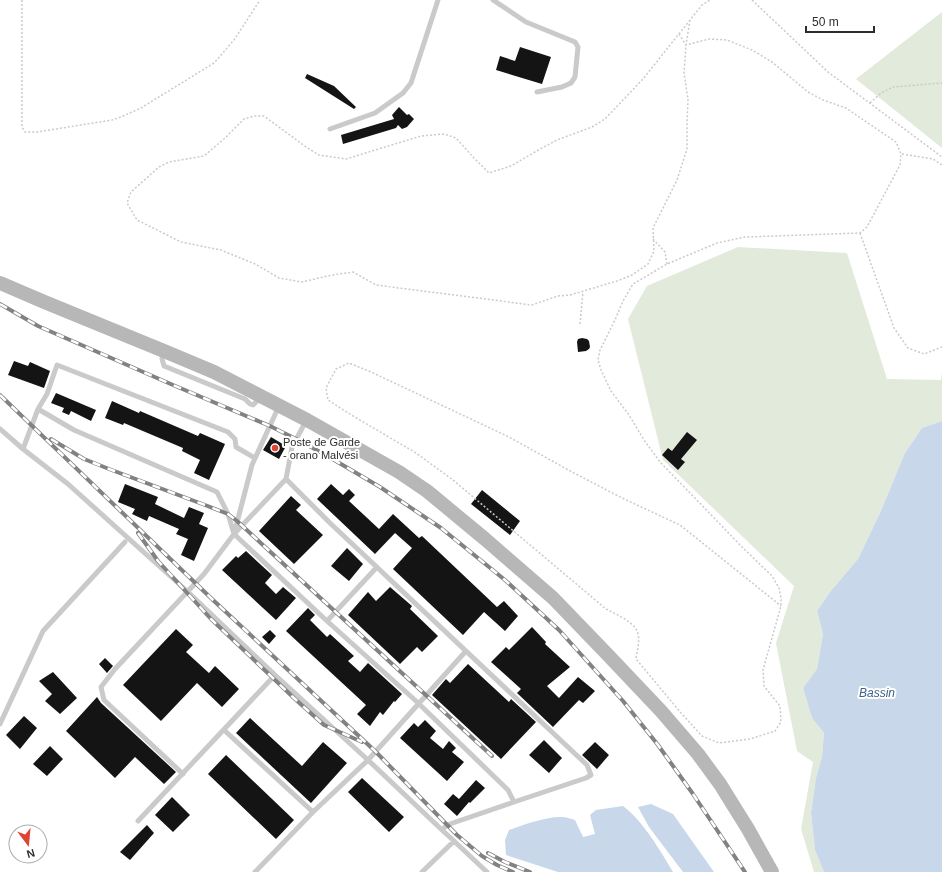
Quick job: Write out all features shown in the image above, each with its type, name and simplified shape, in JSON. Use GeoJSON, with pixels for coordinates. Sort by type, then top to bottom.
{"type":"FeatureCollection","features":[{"type":"Feature","properties":{"kind":"street"},"geometry":{"type":"LineString","coordinates":[[0,283],[214,372],[307,420],[399,472],[427,491],[553,598],[661,711],[698,754],[720,784],[748,829],[772,872]]}},
{"type":"Feature","properties":{"kind":"lane"},"geometry":{"type":"LineString","coordinates":[[330,128],[375,113],[403,92],[411,83],[438,0]]}},
{"type":"Feature","properties":{"kind":"lane"},"geometry":{"type":"LineString","coordinates":[[494,0],[526,22],[574,42],[578,48],[575,77],[571,83],[537,92]]}},
{"type":"Feature","properties":{"kind":"lane"},"geometry":{"type":"LineString","coordinates":[[23,449],[57,365],[228,432],[235,439],[236,447],[256,458]]}},
{"type":"Feature","properties":{"kind":"lane"},"geometry":{"type":"LineString","coordinates":[[234,534],[252,465],[279,405]]}},
{"type":"Feature","properties":{"kind":"lane"},"geometry":{"type":"LineString","coordinates":[[38,409],[74,430],[217,492],[228,514],[234,534],[419,704],[508,790],[514,802]]}},
{"type":"Feature","properties":{"kind":"lane"},"geometry":{"type":"LineString","coordinates":[[183,774],[104,700],[101,687],[115,669],[204,574],[234,534],[286,479],[292,446],[307,420]]}},
{"type":"Feature","properties":{"kind":"lane"},"geometry":{"type":"LineString","coordinates":[[0,429],[68,484],[188,592],[487,872]]}},
{"type":"Feature","properties":{"kind":"lane"},"geometry":{"type":"LineString","coordinates":[[286,479],[330,524],[587,764],[591,775],[586,778],[447,825],[442,830]]}},
{"type":"Feature","properties":{"kind":"lane"},"geometry":{"type":"LineString","coordinates":[[0,724],[43,631],[125,542]]}},
{"type":"Feature","properties":{"kind":"lane"},"geometry":{"type":"LineString","coordinates":[[327,620],[377,568]]}},
{"type":"Feature","properties":{"kind":"lane"},"geometry":{"type":"LineString","coordinates":[[255,872],[313,812],[368,760],[466,651]]}},
{"type":"Feature","properties":{"kind":"lane"},"geometry":{"type":"LineString","coordinates":[[138,821],[275,675]]}},
{"type":"Feature","properties":{"kind":"lane"},"geometry":{"type":"LineString","coordinates":[[224,730],[313,812]]}},
{"type":"Feature","properties":{"kind":"lane"},"geometry":{"type":"LineString","coordinates":[[422,872],[454,841]]}},
{"type":"Feature","properties":{"kind":"path"},"geometry":{"type":"LineString","coordinates":[[22,0],[22,127],[25,132],[37,132],[112,120],[141,108],[214,63],[234,40],[260,0]]}},
{"type":"Feature","properties":{"kind":"path"},"geometry":{"type":"LineString","coordinates":[[690,20],[684,73],[688,99],[687,149],[677,180],[653,228],[654,251],[648,264],[632,275],[617,281],[570,295],[558,296],[532,304],[376,285],[353,272],[302,282],[279,278],[255,264],[220,250],[181,242],[137,220],[126,203],[131,192],[159,168],[169,162],[204,156],[244,119],[254,116],[264,116],[319,155],[346,159],[421,136],[444,134],[456,138],[489,173],[511,166],[552,143],[592,127],[604,120],[643,79],[679,34],[690,20],[702,5],[710,0]]}},
{"type":"Feature","properties":{"kind":"path"},"geometry":{"type":"LineString","coordinates":[[752,0],[828,72],[942,157]]}},
{"type":"Feature","properties":{"kind":"path"},"geometry":{"type":"LineString","coordinates":[[679,34],[686,45]]}},
{"type":"Feature","properties":{"kind":"path"},"geometry":{"type":"LineString","coordinates":[[686,45],[709,39],[727,40],[752,50],[772,62],[808,92],[846,108],[876,128],[896,142],[902,154],[900,164],[867,226],[860,233],[745,237],[717,243],[667,264],[633,284],[623,301],[600,350],[598,360],[611,391],[660,462],[772,576],[779,588],[781,606],[763,670],[764,686],[780,706],[781,722],[775,731],[750,739],[719,743],[702,736],[636,659],[638,632],[631,622],[606,609],[452,480],[416,453],[328,400],[326,388],[336,369],[349,363],[372,372],[507,436],[622,498],[680,525],[781,606]]}},
{"type":"Feature","properties":{"kind":"path"},"geometry":{"type":"LineString","coordinates":[[870,103],[881,93],[893,87],[942,83]]}},
{"type":"Feature","properties":{"kind":"path"},"geometry":{"type":"LineString","coordinates":[[902,154],[933,159],[942,165]]}},
{"type":"Feature","properties":{"kind":"path"},"geometry":{"type":"LineString","coordinates":[[860,233],[894,328],[908,348],[924,354],[942,347]]}},
{"type":"Feature","properties":{"kind":"path"},"geometry":{"type":"LineString","coordinates":[[653,239],[665,252],[667,264]]}},
{"type":"Feature","properties":{"kind":"path"},"geometry":{"type":"LineString","coordinates":[[580,324],[583,291]]}},
{"type":"Feature","properties":{"kind":"green space"},"geometry":{"type":"Polygon","coordinates":[[[942,12],[942,148],[856,79],[942,12]]]}},
{"type":"Feature","properties":{"kind":"green space"},"geometry":{"type":"Polygon","coordinates":[[[738,247],[847,253],[887,379],[941,380],[942,372],[942,421],[922,428],[905,453],[880,513],[858,559],[830,592],[817,611],[823,634],[817,669],[803,688],[812,718],[824,733],[822,757],[816,778],[811,813],[815,850],[824,872],[814,872],[801,829],[813,762],[797,751],[776,643],[794,586],[663,460],[628,319],[647,286],[738,247]]]}},
{"type":"Feature","properties":{"kind":"water","name":"Bassin"},"geometry":{"type":"Polygon","coordinates":[[[942,421],[942,872],[824,872],[815,850],[811,813],[816,778],[822,757],[824,733],[812,718],[803,688],[817,669],[823,634],[817,611],[830,592],[858,559],[880,513],[905,453],[922,428],[942,421]]]}},
{"type":"Feature","properties":{"kind":"water"},"geometry":{"type":"Polygon","coordinates":[[[651,804],[673,814],[714,872],[683,872],[649,827],[638,807],[651,804]]]}},
{"type":"Feature","properties":{"kind":"water"},"geometry":{"type":"Polygon","coordinates":[[[623,806],[644,828],[657,845],[673,872],[558,872],[506,855],[505,840],[509,830],[542,819],[564,817],[575,820],[583,837],[595,834],[590,815],[596,810],[623,806]]]}},
{"type":"Feature","properties":{"kind":"building"},"geometry":{"type":"Polygon","coordinates":[[[520,47],[551,57],[542,84],[496,70],[500,56],[515,61],[520,47]]]}},
{"type":"Feature","properties":{"kind":"building"},"geometry":{"type":"Polygon","coordinates":[[[307,74],[334,86],[356,107],[354,109],[305,78],[307,74]]]}},
{"type":"Feature","properties":{"kind":"building"},"geometry":{"type":"Polygon","coordinates":[[[399,107],[407,115],[409,114],[414,119],[407,127],[402,129],[398,125],[396,128],[343,144],[341,135],[394,119],[392,115],[399,107]]]}},
{"type":"Feature","properties":{"kind":"building"},"geometry":{"type":"Polygon","coordinates":[[[582,338],[589,341],[590,347],[586,351],[578,352],[577,342],[578,339],[582,338]]]}},
{"type":"Feature","properties":{"kind":"building"},"geometry":{"type":"Polygon","coordinates":[[[14,361],[28,366],[30,362],[50,371],[44,388],[8,375],[14,361]]]}},
{"type":"Feature","properties":{"kind":"building"},"geometry":{"type":"Polygon","coordinates":[[[56,393],[96,410],[91,421],[71,411],[69,415],[62,412],[64,408],[51,403],[56,393]]]}},
{"type":"Feature","properties":{"kind":"building"},"geometry":{"type":"Polygon","coordinates":[[[112,401],[139,413],[140,411],[198,436],[200,433],[225,444],[209,480],[194,473],[200,460],[182,451],[183,448],[124,423],[123,425],[105,418],[112,401]]]}},
{"type":"Feature","properties":{"kind":"building"},"geometry":{"type":"Polygon","coordinates":[[[687,432],[697,440],[681,459],[685,462],[678,470],[662,455],[668,448],[672,451],[687,432]]]}},
{"type":"Feature","properties":{"kind":"building","name":"Poste de Garde - orano Malvési"},"geometry":{"type":"Polygon","coordinates":[[[271,437],[286,446],[279,459],[263,450],[271,437]]]}},
{"type":"Feature","properties":{"kind":"building"},"geometry":{"type":"Polygon","coordinates":[[[125,484],[158,497],[155,504],[184,518],[189,507],[204,513],[199,524],[208,528],[194,561],[181,555],[188,539],[176,534],[179,529],[149,516],[147,521],[132,514],[135,509],[118,502],[125,484]]]}},
{"type":"Feature","properties":{"kind":"building"},"geometry":{"type":"Polygon","coordinates":[[[331,484],[343,495],[349,489],[355,495],[349,501],[379,529],[393,514],[419,538],[422,536],[497,607],[504,601],[518,616],[505,631],[484,612],[463,635],[393,569],[412,548],[395,533],[375,554],[317,499],[331,484]]]}},
{"type":"Feature","properties":{"kind":"building"},"geometry":{"type":"Polygon","coordinates":[[[482,490],[520,521],[510,535],[471,504],[482,490]]]}},
{"type":"Feature","properties":{"kind":"building"},"geometry":{"type":"Polygon","coordinates":[[[291,496],[301,505],[296,510],[323,535],[294,564],[259,531],[291,496]]]}},
{"type":"Feature","properties":{"kind":"building"},"geometry":{"type":"Polygon","coordinates":[[[347,548],[363,564],[349,581],[331,566],[347,548]]]}},
{"type":"Feature","properties":{"kind":"building"},"geometry":{"type":"Polygon","coordinates":[[[246,551],[272,575],[265,583],[276,594],[283,587],[296,598],[276,620],[222,570],[236,556],[238,558],[246,551]]]}},
{"type":"Feature","properties":{"kind":"building"},"geometry":{"type":"Polygon","coordinates":[[[390,587],[412,606],[410,609],[438,636],[422,652],[417,647],[400,664],[348,615],[368,592],[376,601],[390,587]]]}},
{"type":"Feature","properties":{"kind":"building"},"geometry":{"type":"Polygon","coordinates":[[[308,608],[315,615],[310,620],[327,637],[330,634],[354,656],[348,661],[360,672],[368,663],[402,694],[395,702],[394,701],[383,715],[380,712],[370,726],[357,714],[366,705],[286,631],[308,608]]]}},
{"type":"Feature","properties":{"kind":"building"},"geometry":{"type":"Polygon","coordinates":[[[532,627],[546,642],[545,644],[570,667],[547,686],[559,698],[578,677],[595,691],[583,703],[579,700],[553,727],[517,693],[521,689],[491,662],[506,647],[509,650],[532,627]]]}},
{"type":"Feature","properties":{"kind":"building"},"geometry":{"type":"Polygon","coordinates":[[[176,629],[193,645],[186,652],[209,673],[215,666],[239,689],[222,707],[197,683],[161,721],[123,685],[176,629]]]}},
{"type":"Feature","properties":{"kind":"building"},"geometry":{"type":"Polygon","coordinates":[[[270,630],[276,636],[269,644],[262,637],[270,630]]]}},
{"type":"Feature","properties":{"kind":"building"},"geometry":{"type":"Polygon","coordinates":[[[105,658],[113,666],[107,673],[99,664],[105,658]]]}},
{"type":"Feature","properties":{"kind":"building"},"geometry":{"type":"Polygon","coordinates":[[[468,664],[509,702],[511,699],[536,722],[501,759],[432,695],[446,679],[450,683],[468,664]]]}},
{"type":"Feature","properties":{"kind":"building"},"geometry":{"type":"Polygon","coordinates":[[[53,672],[77,698],[60,714],[45,701],[52,694],[39,681],[53,672]]]}},
{"type":"Feature","properties":{"kind":"building"},"geometry":{"type":"Polygon","coordinates":[[[97,697],[101,703],[176,772],[164,784],[135,757],[115,778],[66,731],[97,697]]]}},
{"type":"Feature","properties":{"kind":"building"},"geometry":{"type":"Polygon","coordinates":[[[24,716],[37,728],[20,749],[6,735],[24,716]]]}},
{"type":"Feature","properties":{"kind":"building"},"geometry":{"type":"Polygon","coordinates":[[[250,718],[302,766],[323,742],[347,763],[311,803],[236,733],[250,718]]]}},
{"type":"Feature","properties":{"kind":"building"},"geometry":{"type":"Polygon","coordinates":[[[425,720],[436,731],[430,738],[443,749],[449,741],[456,748],[452,752],[464,762],[447,781],[400,738],[414,723],[418,727],[425,720]]]}},
{"type":"Feature","properties":{"kind":"building"},"geometry":{"type":"Polygon","coordinates":[[[544,740],[562,758],[549,773],[529,755],[544,740]]]}},
{"type":"Feature","properties":{"kind":"building"},"geometry":{"type":"Polygon","coordinates":[[[595,742],[609,755],[597,769],[582,755],[595,742]]]}},
{"type":"Feature","properties":{"kind":"building"},"geometry":{"type":"Polygon","coordinates":[[[50,746],[63,759],[47,776],[33,764],[50,746]]]}},
{"type":"Feature","properties":{"kind":"building"},"geometry":{"type":"Polygon","coordinates":[[[226,755],[294,820],[276,839],[208,774],[226,755]]]}},
{"type":"Feature","properties":{"kind":"building"},"geometry":{"type":"Polygon","coordinates":[[[362,778],[404,817],[389,832],[348,792],[362,778]]]}},
{"type":"Feature","properties":{"kind":"building"},"geometry":{"type":"Polygon","coordinates":[[[476,780],[485,788],[470,803],[469,802],[457,816],[444,804],[453,794],[459,799],[476,780]]]}},
{"type":"Feature","properties":{"kind":"building"},"geometry":{"type":"Polygon","coordinates":[[[172,797],[190,815],[173,832],[155,815],[172,797]]]}},
{"type":"Feature","properties":{"kind":"building"},"geometry":{"type":"Polygon","coordinates":[[[147,825],[154,833],[130,860],[120,852],[147,825]]]}},
{"type":"Feature","properties":{"kind":"railway"},"geometry":{"type":"LineString","coordinates":[[0,304],[38,326],[270,426],[296,439],[380,487],[441,528],[505,580],[559,630],[623,701],[658,745],[693,794],[745,872]]}},
{"type":"Feature","properties":{"kind":"railway"},"geometry":{"type":"LineString","coordinates":[[0,395],[213,600],[375,751],[457,835],[482,856],[513,872]]}},
{"type":"Feature","properties":{"kind":"railway"},"geometry":{"type":"LineString","coordinates":[[51,439],[84,459],[228,514],[492,756]]}},
{"type":"Feature","properties":{"kind":"railway"},"geometry":{"type":"LineString","coordinates":[[138,533],[158,561],[211,619],[295,699],[324,725],[362,742]]}},
{"type":"Feature","properties":{"kind":"railway"},"geometry":{"type":"LineString","coordinates":[[488,853],[530,872]]}},
{"type":"Feature","properties":{"kind":"place","name":"Poste de Garde - orano Malvési"},"geometry":{"type":"Point","coordinates":[275,448]}}]}
